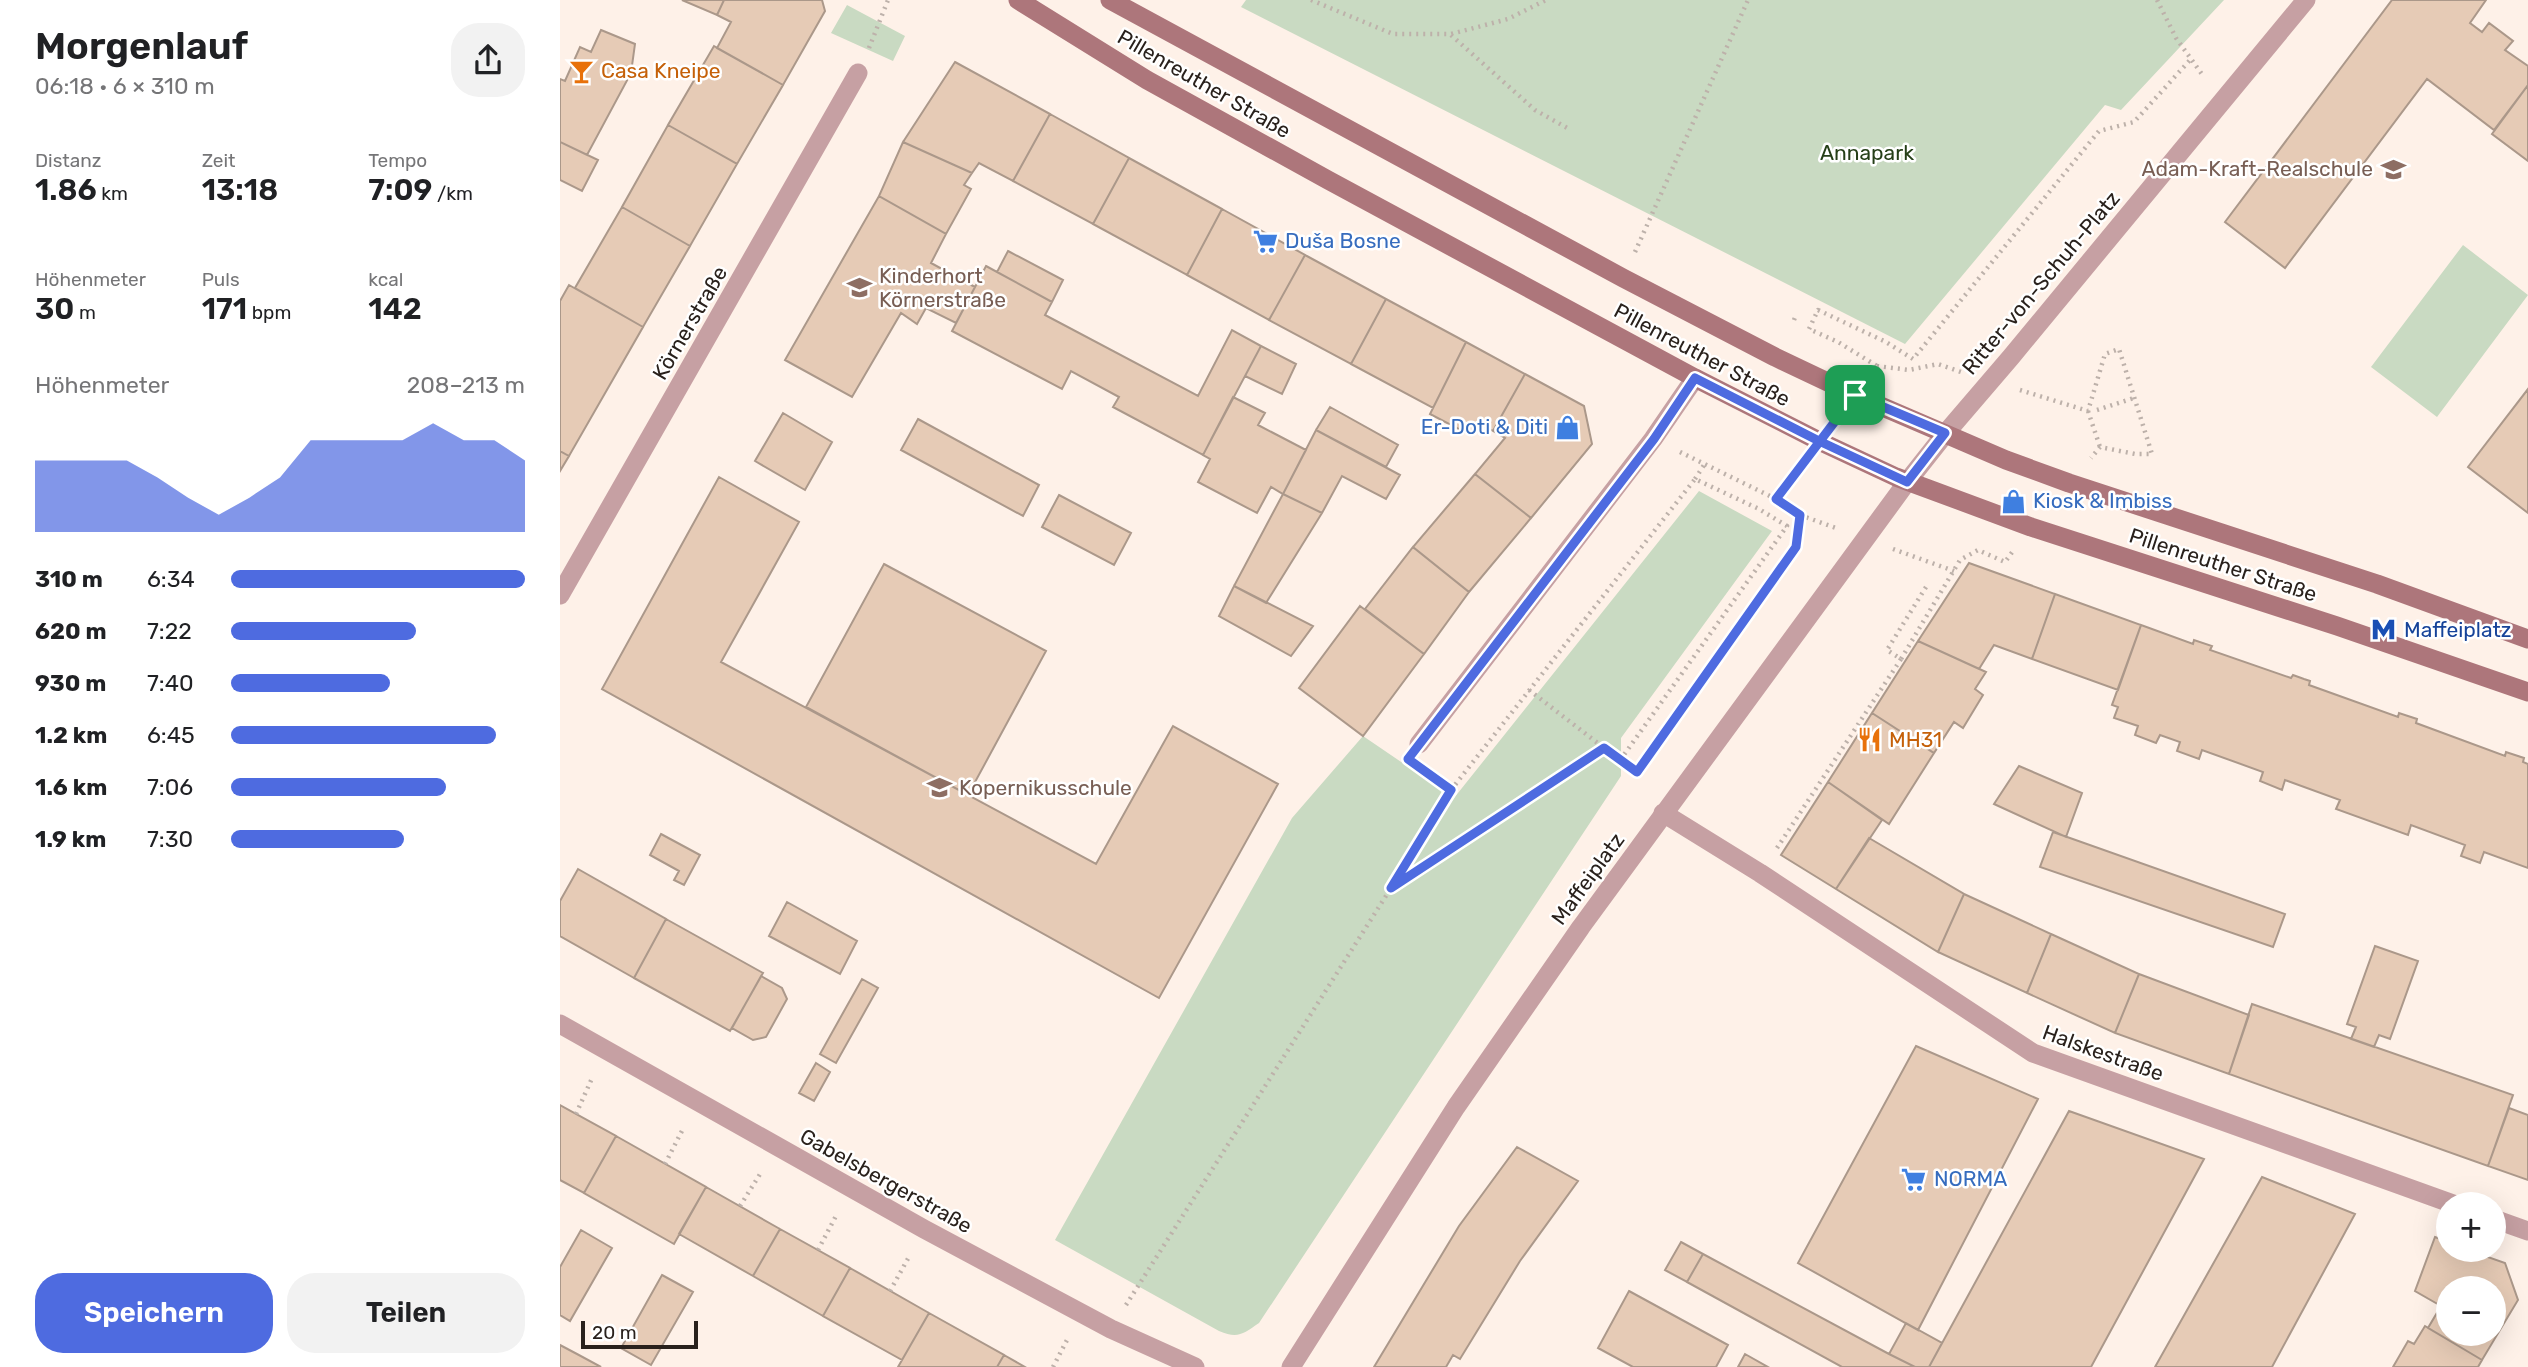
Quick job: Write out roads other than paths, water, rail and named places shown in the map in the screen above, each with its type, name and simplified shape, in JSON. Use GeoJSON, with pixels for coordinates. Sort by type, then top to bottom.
{"type":"FeatureCollection","features":[{"type":"Feature","properties":{"kind":"main road","name":"Pillenreuther Straße"},"geometry":{"type":"LineString","coordinates":[[1018,0],[1147,80],[1695,378],[1907,482],[2031,527],[2337,626],[2528,692]]}},
{"type":"Feature","properties":{"kind":"main road","name":"Pillenreuther Straße"},"geometry":{"type":"LineString","coordinates":[[1110,0],[1623,278],[1855,395],[2006,460],[2079,487],[2390,589],[2528,639]]}},
{"type":"Feature","properties":{"kind":"street","name":"Ritter-von-Schuh-Platz"},"geometry":{"type":"LineString","coordinates":[[1945,433],[2306,0]]}},
{"type":"Feature","properties":{"kind":"street","name":"Körnerstraße"},"geometry":{"type":"LineString","coordinates":[[560,594],[858,73]]}},
{"type":"Feature","properties":{"kind":"street"},"geometry":{"type":"LineString","coordinates":[[1419,744],[1654,439],[1695,378]]}},
{"type":"Feature","properties":{"kind":"street","name":"Maffeiplatz"},"geometry":{"type":"LineString","coordinates":[[1291,1367],[1456,1107],[1581,927],[1945,433]]}},
{"type":"Feature","properties":{"kind":"street","name":"Halskestraße"},"geometry":{"type":"LineString","coordinates":[[1663,813],[1760,873],[2033,1054],[2436,1198]]}},
{"type":"Feature","properties":{"kind":"street","name":"Gabelsbergerstraße"},"geometry":{"type":"LineString","coordinates":[[560,1024],[924,1229],[1111,1329],[1195,1367]]}},
{"type":"Feature","properties":{"kind":"street"},"geometry":{"type":"LineString","coordinates":[[2506,1223],[2528,1231]]}},
{"type":"Feature","properties":{"kind":"place","name":"Casa Kneipe"},"geometry":{"type":"Point","coordinates":[581,71]}},
{"type":"Feature","properties":{"kind":"place","name":"Adam-Kraft-Realschule"},"geometry":{"type":"Point","coordinates":[2393,169]}},
{"type":"Feature","properties":{"kind":"place","name":"Duša Bosne"},"geometry":{"type":"Point","coordinates":[1265,241]}},
{"type":"Feature","properties":{"kind":"place","name":"Kinderhort Körnerstraße"},"geometry":{"type":"Point","coordinates":[859,288]}},
{"type":"Feature","properties":{"kind":"place","name":"Er-Doti & Diti"},"geometry":{"type":"Point","coordinates":[1568,427]}},
{"type":"Feature","properties":{"kind":"place","name":"Kiosk & Imbiss"},"geometry":{"type":"Point","coordinates":[2013,501]}},
{"type":"Feature","properties":{"kind":"place","name":"Maffeiplatz"},"geometry":{"type":"Point","coordinates":[2384,630]}},
{"type":"Feature","properties":{"kind":"place","name":"MH31"},"geometry":{"type":"Point","coordinates":[1869,740]}},
{"type":"Feature","properties":{"kind":"place","name":"Kopernikusschule"},"geometry":{"type":"Point","coordinates":[939,788]}},
{"type":"Feature","properties":{"kind":"place","name":"NORMA"},"geometry":{"type":"Point","coordinates":[1914,1179]}},
{"type":"Feature","properties":{"kind":"park label","name":"Annapark"},"geometry":{"type":"Point","coordinates":[1867,153]}}]}
